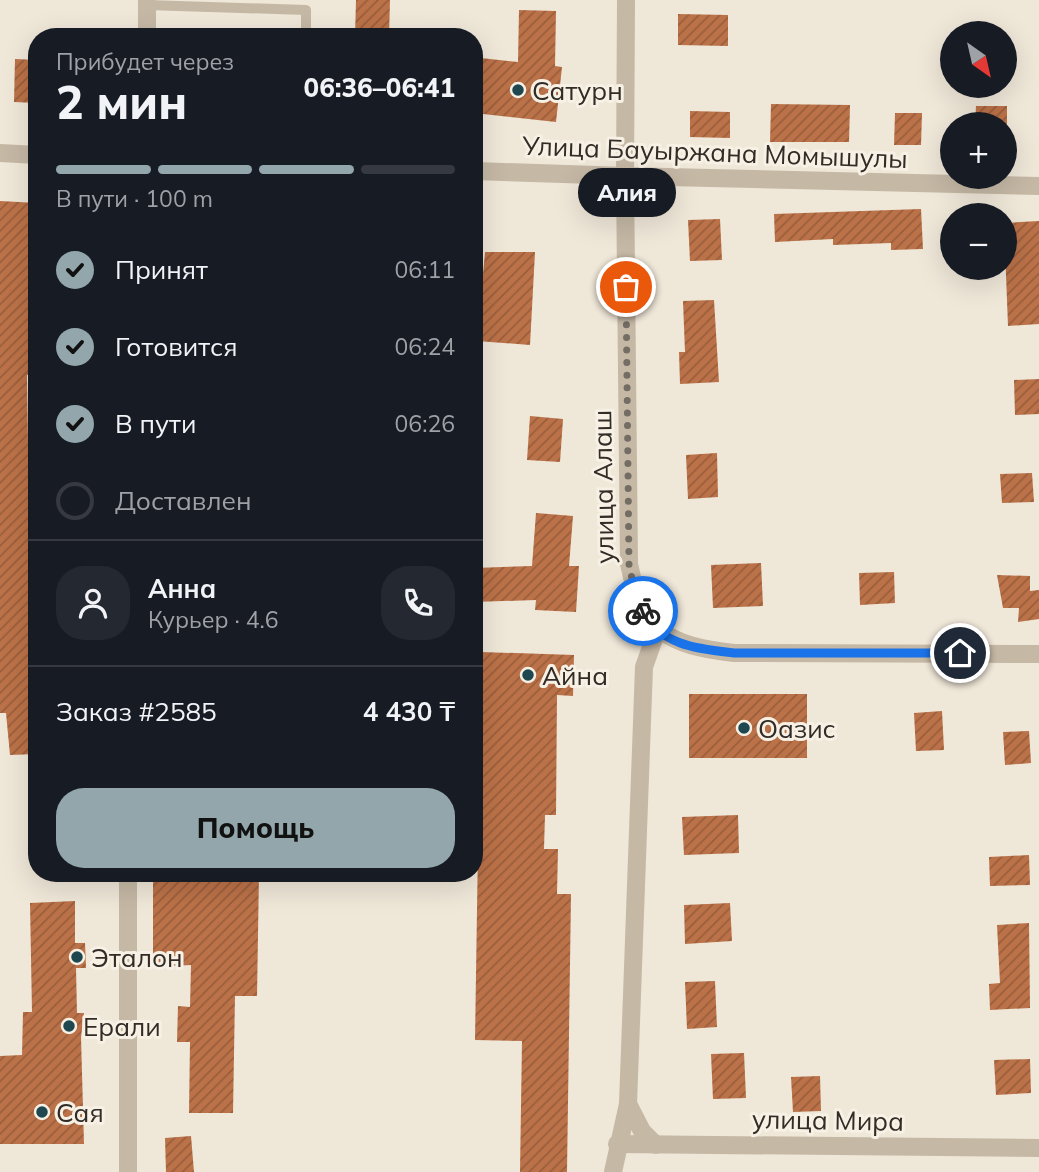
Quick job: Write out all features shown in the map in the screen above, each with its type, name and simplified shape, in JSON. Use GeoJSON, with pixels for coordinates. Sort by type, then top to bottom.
{"type":"FeatureCollection","features":[{"type":"Feature","properties":{"kind":"street","name":"улица Алаш"},"geometry":{"type":"LineString","coordinates":[[626,0],[629,564],[634,589],[645,614],[657,630]]}},
{"type":"Feature","properties":{"kind":"street"},"geometry":{"type":"LineString","coordinates":[[147,2],[147,28]]}},
{"type":"Feature","properties":{"kind":"street"},"geometry":{"type":"LineString","coordinates":[[0,153],[28,155]]}},
{"type":"Feature","properties":{"kind":"street","name":"Улица Бауыржана Момышулы"},"geometry":{"type":"LineString","coordinates":[[483,171],[1039,186]]}},
{"type":"Feature","properties":{"kind":"street"},"geometry":{"type":"LineString","coordinates":[[613,1172],[617,1144],[628,1104],[644,667],[657,630],[672,640],[701,649],[734,653],[1039,654]]}},
{"type":"Feature","properties":{"kind":"street"},"geometry":{"type":"LineString","coordinates":[[128,882],[128,1172]]}},
{"type":"Feature","properties":{"kind":"street"},"geometry":{"type":"LineString","coordinates":[[628,1104],[642,1131],[656,1145]]}},
{"type":"Feature","properties":{"kind":"street","name":"улица Мира"},"geometry":{"type":"LineString","coordinates":[[617,1144],[1039,1148]]}},
{"type":"Feature","properties":{"kind":"lane"},"geometry":{"type":"LineString","coordinates":[[147,2],[306,10],[306,28]]}},
{"type":"Feature","properties":{"kind":"building"},"geometry":{"type":"Polygon","coordinates":[[[356,0],[390,0],[389,28],[355,28],[356,0]]]}},
{"type":"Feature","properties":{"kind":"building","name":"Сатурн"},"geometry":{"type":"Polygon","coordinates":[[[519,10],[556,11],[555,66],[562,67],[556,122],[483,114],[483,58],[518,62],[519,10]]]}},
{"type":"Feature","properties":{"kind":"building"},"geometry":{"type":"Polygon","coordinates":[[[678,14],[728,15],[728,46],[678,45],[678,14]]]}},
{"type":"Feature","properties":{"kind":"building"},"geometry":{"type":"Polygon","coordinates":[[[15,59],[28,60],[28,103],[14,102],[15,59]]]}},
{"type":"Feature","properties":{"kind":"building"},"geometry":{"type":"Polygon","coordinates":[[[771,104],[850,105],[849,142],[770,142],[771,104]]]}},
{"type":"Feature","properties":{"kind":"building"},"geometry":{"type":"Polygon","coordinates":[[[976,106],[1007,106],[1007,112],[976,112],[976,106]]]}},
{"type":"Feature","properties":{"kind":"building"},"geometry":{"type":"Polygon","coordinates":[[[690,111],[730,112],[730,138],[690,137],[690,111]]]}},
{"type":"Feature","properties":{"kind":"building"},"geometry":{"type":"Polygon","coordinates":[[[895,113],[922,113],[921,145],[894,145],[895,113]]]}},
{"type":"Feature","properties":{"kind":"building"},"geometry":{"type":"Polygon","coordinates":[[[0,201],[28,203],[28,754],[10,755],[6,713],[0,713],[0,201]]]}},
{"type":"Feature","properties":{"kind":"building"},"geometry":{"type":"Polygon","coordinates":[[[921,209],[923,249],[891,250],[891,243],[833,245],[833,239],[775,242],[774,214],[921,209]]]}},
{"type":"Feature","properties":{"kind":"building"},"geometry":{"type":"Polygon","coordinates":[[[720,219],[722,260],[690,261],[688,220],[720,219]]]}},
{"type":"Feature","properties":{"kind":"building"},"geometry":{"type":"Polygon","coordinates":[[[1039,221],[1039,324],[1008,326],[1006,280],[1017,280],[1017,222],[1039,221]]]}},
{"type":"Feature","properties":{"kind":"building"},"geometry":{"type":"Polygon","coordinates":[[[485,252],[535,252],[530,345],[483,341],[485,252]]]}},
{"type":"Feature","properties":{"kind":"building"},"geometry":{"type":"Polygon","coordinates":[[[714,300],[719,382],[680,384],[679,352],[685,352],[683,301],[714,300]]]}},
{"type":"Feature","properties":{"kind":"building"},"geometry":{"type":"Polygon","coordinates":[[[1039,379],[1039,414],[1015,415],[1014,380],[1039,379]]]}},
{"type":"Feature","properties":{"kind":"building"},"geometry":{"type":"Polygon","coordinates":[[[530,416],[563,419],[560,462],[527,460],[530,416]]]}},
{"type":"Feature","properties":{"kind":"building"},"geometry":{"type":"Polygon","coordinates":[[[717,453],[718,497],[688,499],[686,455],[717,453]]]}},
{"type":"Feature","properties":{"kind":"building"},"geometry":{"type":"Polygon","coordinates":[[[1032,473],[1034,502],[1002,503],[1000,474],[1032,473]]]}},
{"type":"Feature","properties":{"kind":"building"},"geometry":{"type":"Polygon","coordinates":[[[536,513],[573,516],[569,566],[579,566],[576,612],[535,610],[536,600],[483,602],[483,568],[532,566],[536,513]]]}},
{"type":"Feature","properties":{"kind":"building"},"geometry":{"type":"Polygon","coordinates":[[[761,563],[763,606],[713,608],[711,565],[761,563]]]}},
{"type":"Feature","properties":{"kind":"building"},"geometry":{"type":"Polygon","coordinates":[[[894,572],[895,603],[860,605],[859,573],[894,572]]]}},
{"type":"Feature","properties":{"kind":"building"},"geometry":{"type":"Polygon","coordinates":[[[997,575],[1030,576],[1030,591],[1039,590],[1039,619],[1018,622],[1019,608],[1003,608],[997,575]]]}},
{"type":"Feature","properties":{"kind":"building"},"geometry":{"type":"Polygon","coordinates":[[[483,652],[574,655],[573,696],[557,695],[556,815],[545,815],[544,849],[558,849],[557,894],[571,894],[567,1172],[520,1172],[522,1041],[475,1040],[477,882],[483,882],[483,652]]]}},
{"type":"Feature","properties":{"kind":"building"},"geometry":{"type":"Polygon","coordinates":[[[689,694],[807,694],[807,758],[689,758],[689,694]]]}},
{"type":"Feature","properties":{"kind":"building"},"geometry":{"type":"Polygon","coordinates":[[[942,711],[944,750],[916,751],[914,713],[942,711]]]}},
{"type":"Feature","properties":{"kind":"building"},"geometry":{"type":"Polygon","coordinates":[[[1029,731],[1031,763],[1005,765],[1003,732],[1029,731]]]}},
{"type":"Feature","properties":{"kind":"building"},"geometry":{"type":"Polygon","coordinates":[[[738,815],[739,853],[684,855],[682,817],[738,815]]]}},
{"type":"Feature","properties":{"kind":"building"},"geometry":{"type":"Polygon","coordinates":[[[1029,855],[1030,885],[990,886],[989,857],[1029,855]]]}},
{"type":"Feature","properties":{"kind":"building"},"geometry":{"type":"Polygon","coordinates":[[[153,882],[259,882],[257,996],[235,996],[233,1113],[189,1113],[190,1042],[177,1042],[178,1006],[190,1007],[191,965],[153,967],[153,882]]]}},
{"type":"Feature","properties":{"kind":"building"},"geometry":{"type":"Polygon","coordinates":[[[75,901],[75,943],[85,943],[86,968],[76,968],[77,1013],[84,1013],[81,1037],[84,1144],[0,1144],[0,1056],[22,1055],[23,1012],[32,1012],[30,903],[75,901]]]}},
{"type":"Feature","properties":{"kind":"building"},"geometry":{"type":"Polygon","coordinates":[[[730,903],[732,941],[685,944],[684,905],[730,903]]]}},
{"type":"Feature","properties":{"kind":"building"},"geometry":{"type":"Polygon","coordinates":[[[1029,923],[1030,1008],[990,1010],[989,984],[1000,983],[997,925],[1029,923]]]}},
{"type":"Feature","properties":{"kind":"building"},"geometry":{"type":"Polygon","coordinates":[[[715,981],[717,1027],[687,1029],[685,982],[715,981]]]}},
{"type":"Feature","properties":{"kind":"building"},"geometry":{"type":"Polygon","coordinates":[[[744,1053],[746,1098],[713,1099],[711,1054],[744,1053]]]}},
{"type":"Feature","properties":{"kind":"building"},"geometry":{"type":"Polygon","coordinates":[[[1030,1059],[1031,1093],[996,1095],[994,1060],[1030,1059]]]}},
{"type":"Feature","properties":{"kind":"building"},"geometry":{"type":"Polygon","coordinates":[[[820,1076],[821,1111],[793,1112],[791,1077],[820,1076]]]}},
{"type":"Feature","properties":{"kind":"building"},"geometry":{"type":"Polygon","coordinates":[[[191,1136],[194,1172],[166,1172],[165,1138],[191,1136]]]}},
{"type":"Feature","properties":{"kind":"way so far"},"geometry":{"type":"LineString","coordinates":[[626,287],[629,564],[634,589],[643,611]]}},
{"type":"Feature","properties":{"kind":"place","name":"Сатурн"},"geometry":{"type":"Point","coordinates":[518,90]}},
{"type":"Feature","properties":{"kind":"place","name":"Алия"},"geometry":{"type":"Point","coordinates":[626,287]}},
{"type":"Feature","properties":{"kind":"place","name":"Айна"},"geometry":{"type":"Point","coordinates":[528,675]}},
{"type":"Feature","properties":{"kind":"place","name":"Оазис"},"geometry":{"type":"Point","coordinates":[744,728]}},
{"type":"Feature","properties":{"kind":"place","name":"Эталон"},"geometry":{"type":"Point","coordinates":[77,957]}},
{"type":"Feature","properties":{"kind":"place","name":"Ерали"},"geometry":{"type":"Point","coordinates":[69,1026]}},
{"type":"Feature","properties":{"kind":"place","name":"Сая"},"geometry":{"type":"Point","coordinates":[42,1112]}},
{"type":"Feature","properties":{"kind":"route"},"geometry":{"type":"LineString","coordinates":[[643,611],[657,630],[672,640],[701,649],[734,653],[960,653]]}}]}
